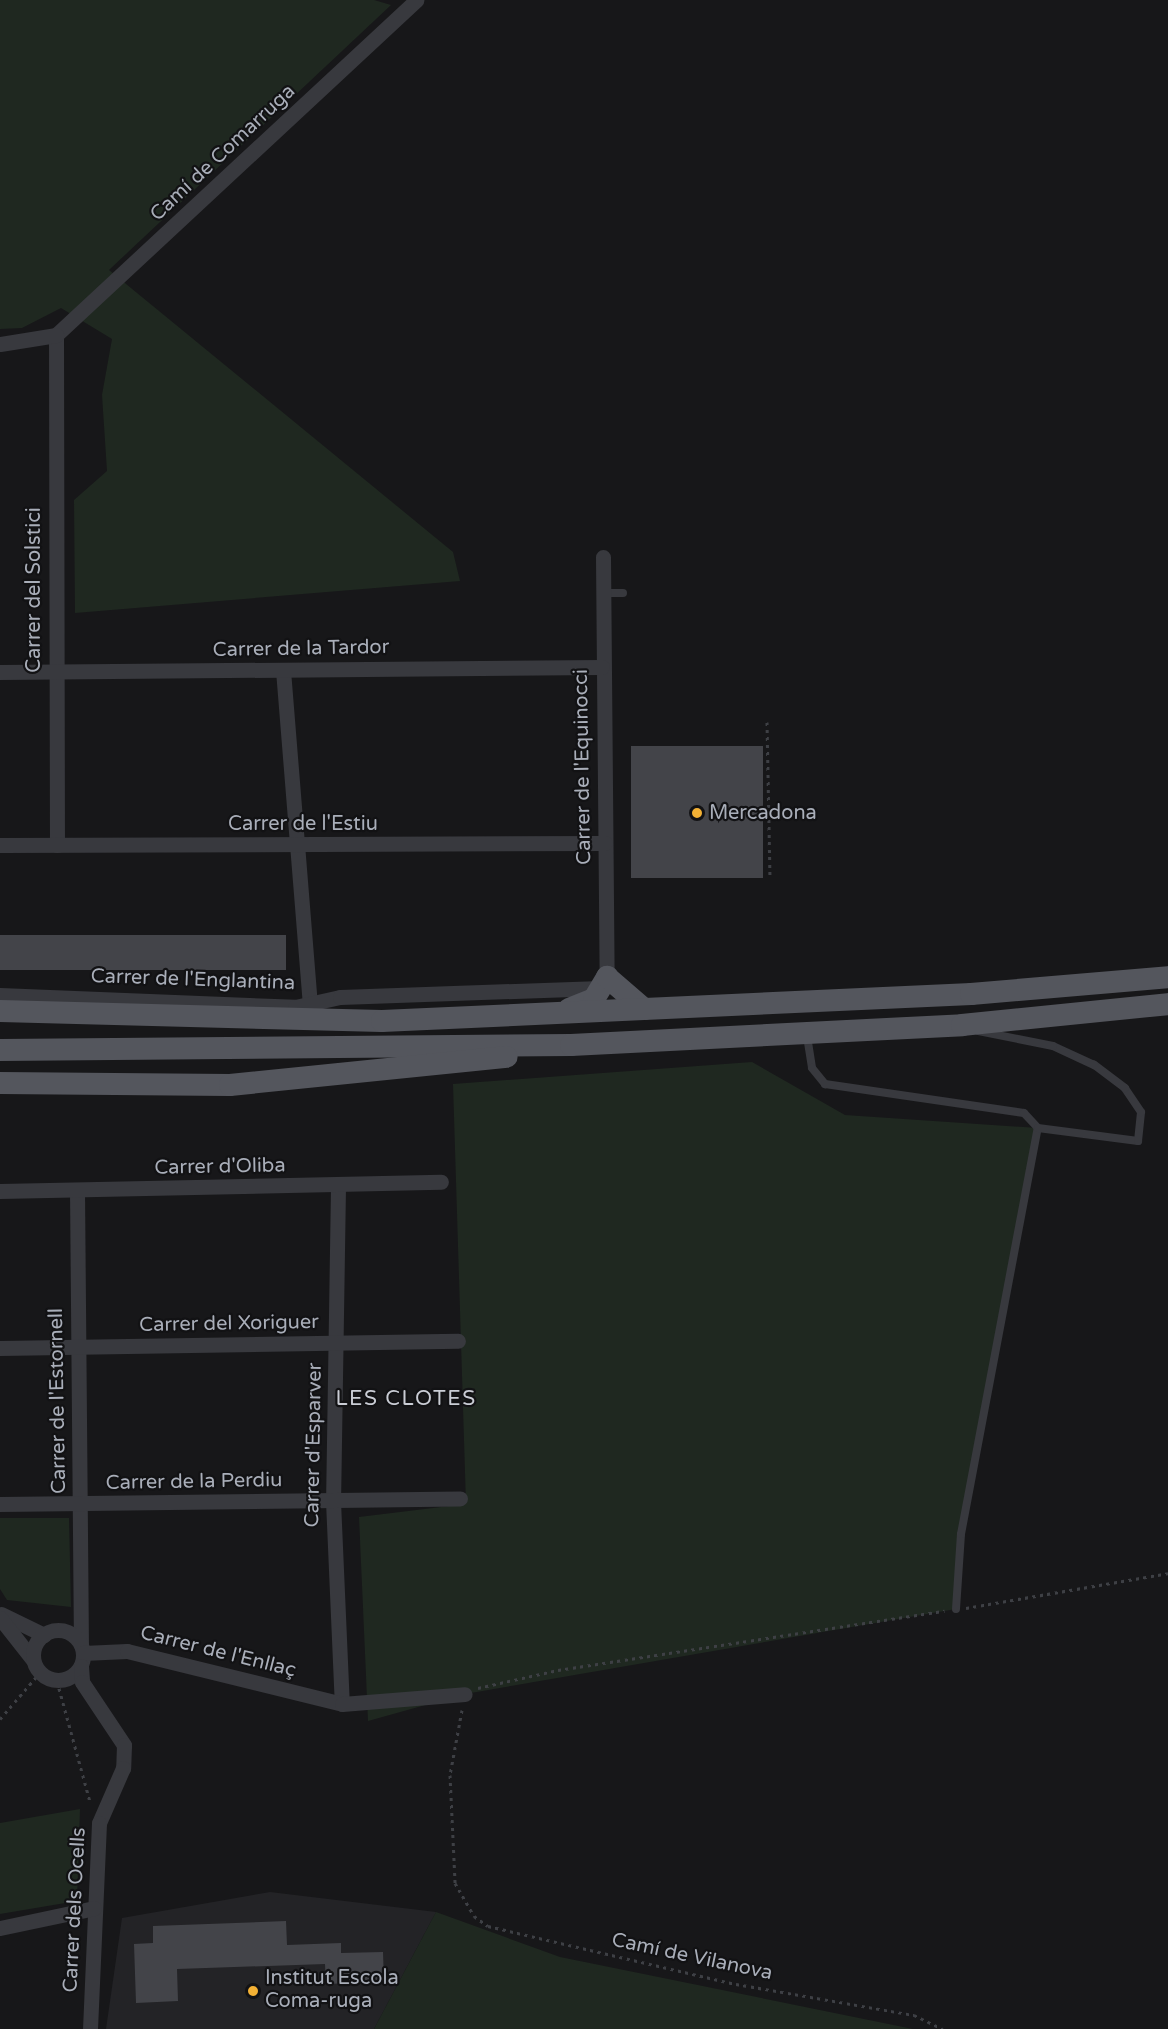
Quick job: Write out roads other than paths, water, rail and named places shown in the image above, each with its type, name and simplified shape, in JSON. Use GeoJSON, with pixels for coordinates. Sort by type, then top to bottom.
{"type":"FeatureCollection","features":[{"type":"Feature","properties":{"kind":"main road"},"geometry":{"type":"LineString","coordinates":[[0,1011],[382,1021],[971,994],[1168,978]]}},
{"type":"Feature","properties":{"kind":"main road"},"geometry":{"type":"LineString","coordinates":[[547,1014],[594,999],[604,982],[644,1009]]}},
{"type":"Feature","properties":{"kind":"main road"},"geometry":{"type":"LineString","coordinates":[[0,1050],[544,1046],[806,1030],[962,1025],[1168,1004]]}},
{"type":"Feature","properties":{"kind":"main road"},"geometry":{"type":"LineString","coordinates":[[0,1083],[241,1084],[516,1056],[544,1046]]}},
{"type":"Feature","properties":{"kind":"street","name":"Camí de Comarruga"},"geometry":{"type":"LineString","coordinates":[[56,335],[416,0]]}},
{"type":"Feature","properties":{"kind":"street"},"geometry":{"type":"LineString","coordinates":[[0,344],[56,335]]}},
{"type":"Feature","properties":{"kind":"street","name":"Carrer del Solstici"},"geometry":{"type":"LineString","coordinates":[[56,335],[54,673],[57,845]]}},
{"type":"Feature","properties":{"kind":"street","name":"Carrer de l'Equinocci"},"geometry":{"type":"LineString","coordinates":[[603,557],[604,982]]}},
{"type":"Feature","properties":{"kind":"street","name":"Carrer de la Tardor"},"geometry":{"type":"LineString","coordinates":[[0,672],[602,667]]}},
{"type":"Feature","properties":{"kind":"street"},"geometry":{"type":"LineString","coordinates":[[283,670],[310,1002],[382,1021]]}},
{"type":"Feature","properties":{"kind":"street","name":"Carrer de l'Estiu"},"geometry":{"type":"LineString","coordinates":[[0,845],[605,843]]}},
{"type":"Feature","properties":{"kind":"street","name":"Carrer de l'Englantina"},"geometry":{"type":"LineString","coordinates":[[0,995],[296,1007],[310,1002],[604,982]]}},
{"type":"Feature","properties":{"kind":"street","name":"Carrer d'Oliba"},"geometry":{"type":"LineString","coordinates":[[0,1191],[338,1187],[441,1182]]}},
{"type":"Feature","properties":{"kind":"street","name":"Carrer d'Esparver"},"geometry":{"type":"LineString","coordinates":[[338,1187],[333,1501],[342,1704]]}},
{"type":"Feature","properties":{"kind":"street","name":"Carrer de l'Estornell"},"geometry":{"type":"LineString","coordinates":[[77,1190],[82,1654]]}},
{"type":"Feature","properties":{"kind":"street","name":"Carrer del Xoriguer"},"geometry":{"type":"LineString","coordinates":[[0,1347],[458,1341]]}},
{"type":"Feature","properties":{"kind":"street","name":"Carrer de la Perdiu"},"geometry":{"type":"LineString","coordinates":[[0,1504],[80,1505],[460,1498]]}},
{"type":"Feature","properties":{"kind":"street"},"geometry":{"type":"LineString","coordinates":[[0,1613],[44,1635],[63,1631],[82,1612]]}},
{"type":"Feature","properties":{"kind":"street"},"geometry":{"type":"LineString","coordinates":[[0,1618],[37,1666],[57,1681],[82,1654],[63,1631]]}},
{"type":"Feature","properties":{"kind":"street"},"geometry":{"type":"LineString","coordinates":[[37,1666],[44,1635]]}},
{"type":"Feature","properties":{"kind":"street","name":"Carrer de l'Enllaç"},"geometry":{"type":"LineString","coordinates":[[82,1654],[127,1652],[342,1704],[465,1694]]}},
{"type":"Feature","properties":{"kind":"street","name":"Carrer dels Ocells"},"geometry":{"type":"LineString","coordinates":[[82,1654],[82,1682],[106,1722],[124,1745],[123,1768],[99,1823],[90,2029]]}},
{"type":"Feature","properties":{"kind":"street"},"geometry":{"type":"LineString","coordinates":[[0,1928],[94,1908]]}},
{"type":"Feature","properties":{"kind":"lane"},"geometry":{"type":"LineString","coordinates":[[603,594],[623,593]]}},
{"type":"Feature","properties":{"kind":"lane"},"geometry":{"type":"LineString","coordinates":[[806,1030],[812,1068],[825,1084],[1023,1113],[1038,1128],[1138,1141],[1141,1112],[1125,1088],[1094,1065],[1053,1046],[1002,1039],[962,1025]]}},
{"type":"Feature","properties":{"kind":"lane"},"geometry":{"type":"LineString","coordinates":[[956,1609],[961,1534],[1038,1128]]}},
{"type":"Feature","properties":{"kind":"place","name":"Mercadona"},"geometry":{"type":"Point","coordinates":[697,813]}},
{"type":"Feature","properties":{"kind":"place","name":"Institut Escola Coma-ruga"},"geometry":{"type":"Point","coordinates":[253,1991]}},
{"type":"Feature","properties":{"kind":"district","name":"LES CLOTES"},"geometry":{"type":"Point","coordinates":[406,1399]}}]}
